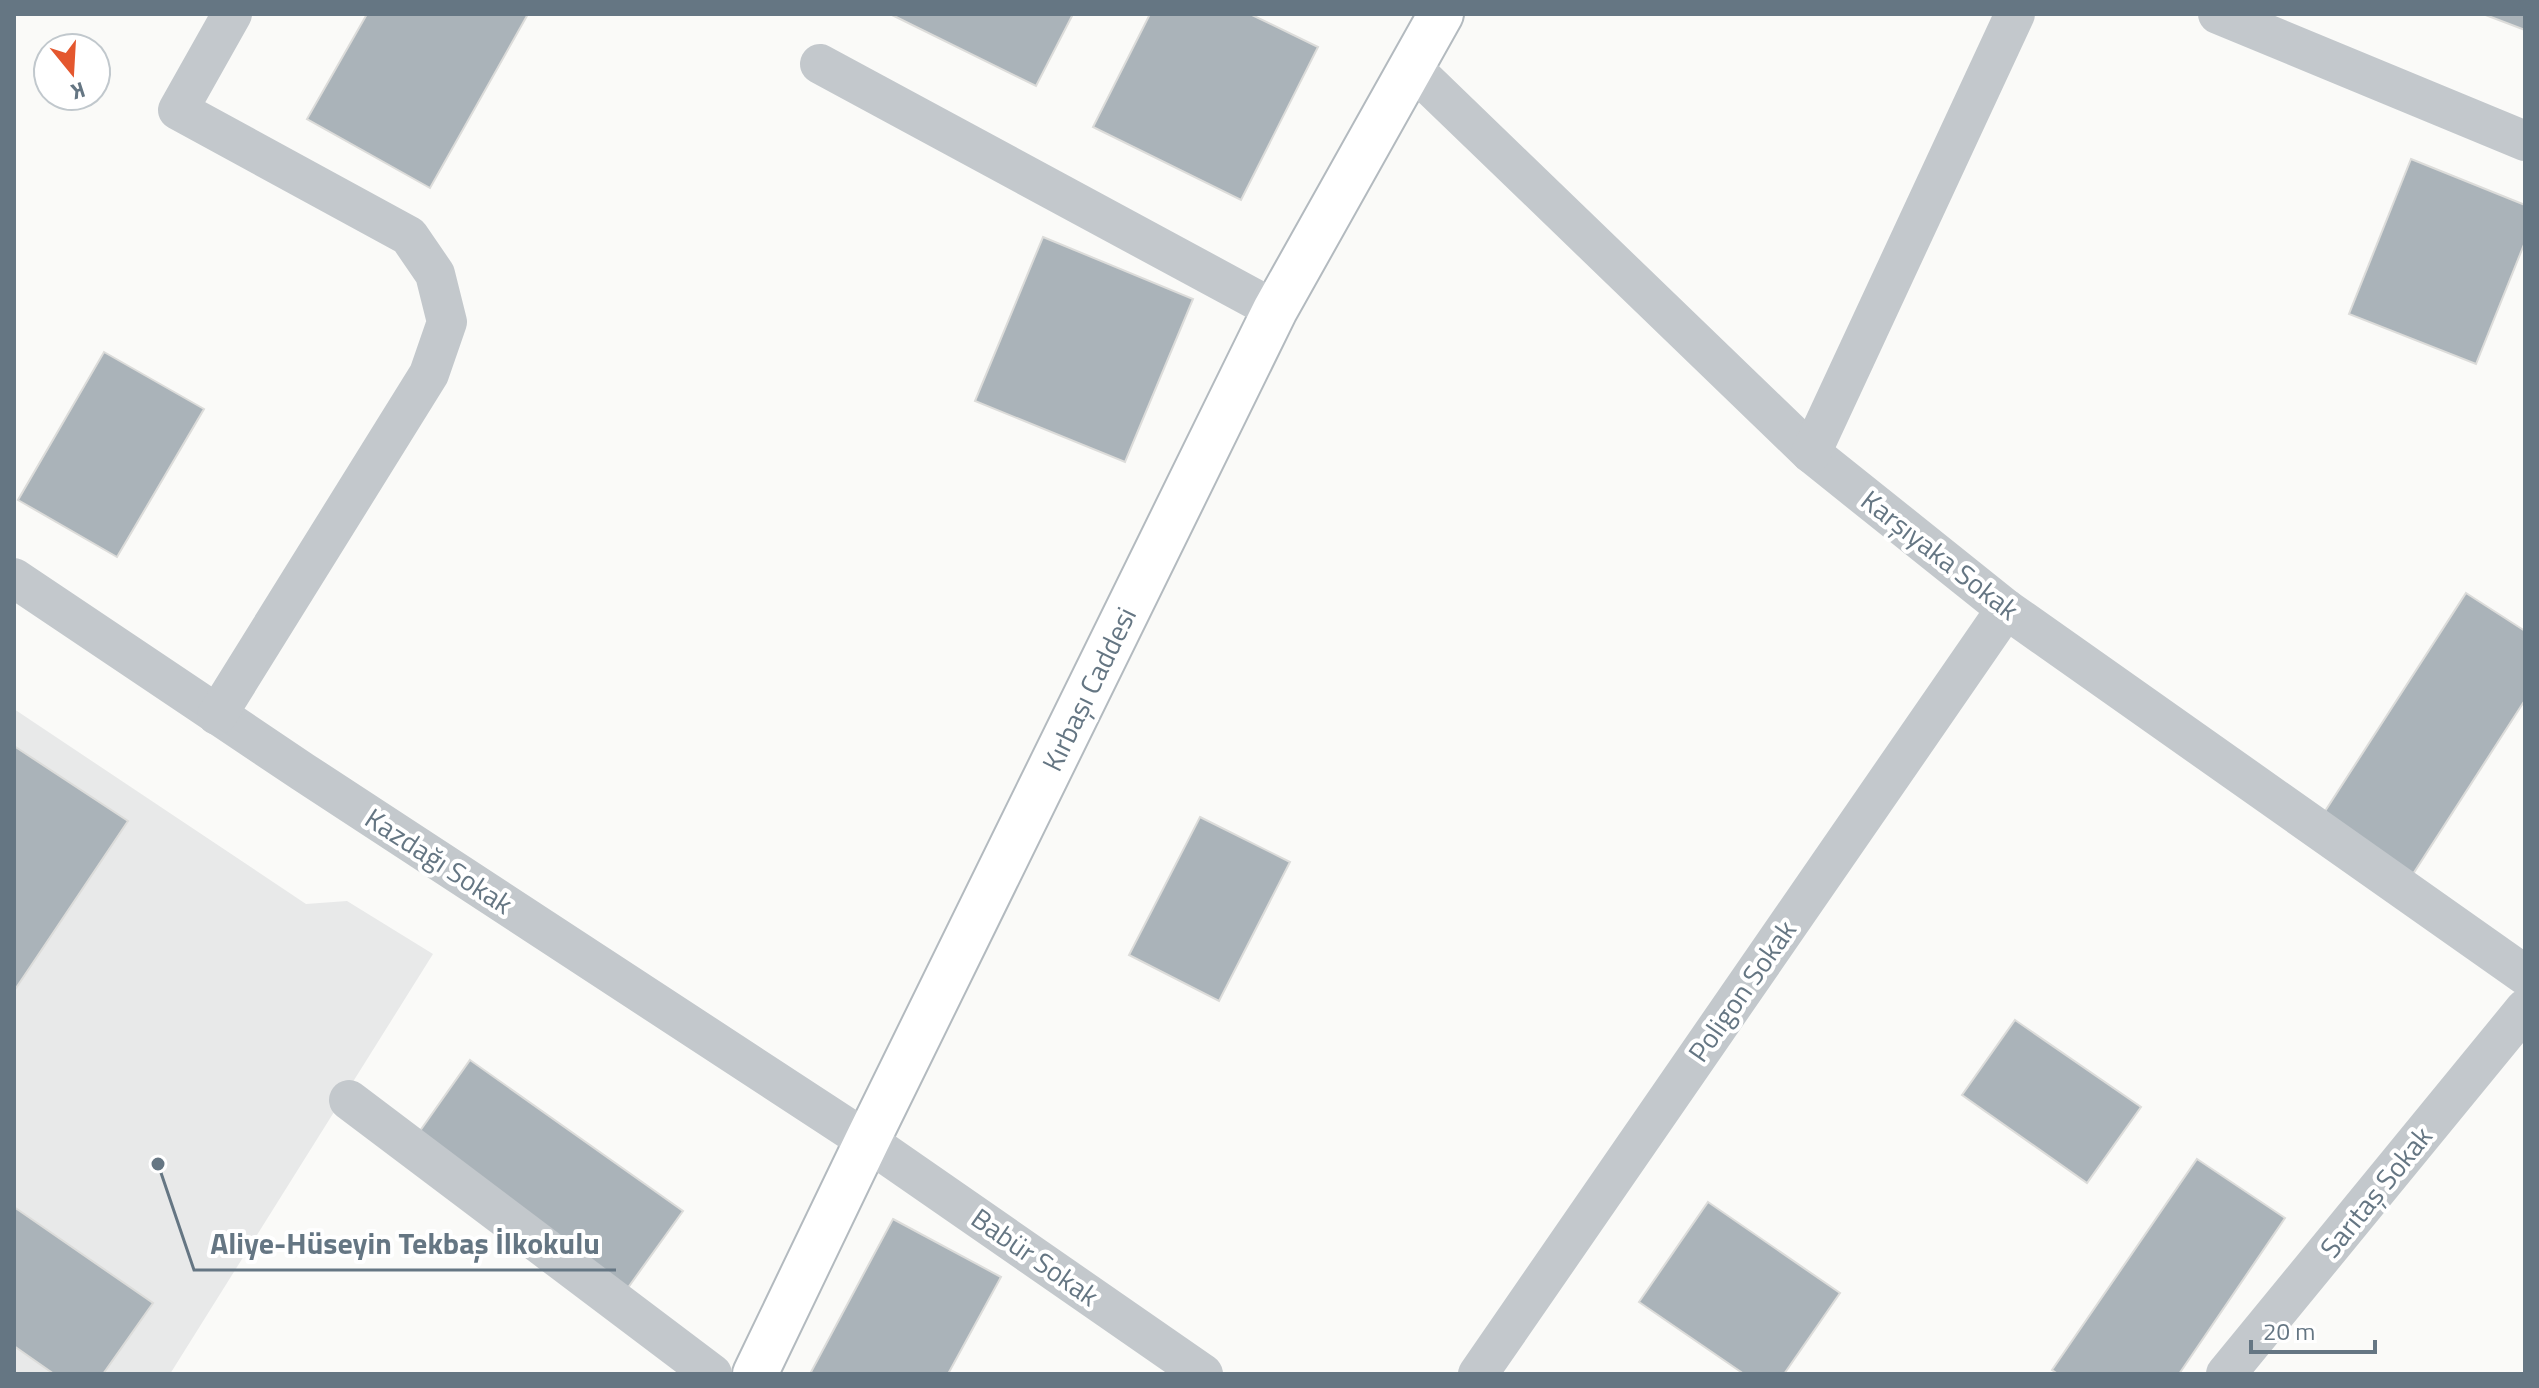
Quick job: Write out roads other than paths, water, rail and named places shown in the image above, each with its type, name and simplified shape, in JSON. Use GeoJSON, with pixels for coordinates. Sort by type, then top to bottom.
{"type":"FeatureCollection","features":[{"type":"Feature","properties":{"kind":"street"},"geometry":{"type":"LineString","coordinates":[[217,715],[429,374],[447,322],[435,274],[409,236],[178,110],[232,14]]}},
{"type":"Feature","properties":{"kind":"street"},"geometry":{"type":"LineString","coordinates":[[1811,453],[2015,14]]}},
{"type":"Feature","properties":{"kind":"street"},"geometry":{"type":"LineString","coordinates":[[2218,14],[2525,141]]}},
{"type":"Feature","properties":{"kind":"street","name":"Kırbaşı Caddesi"},"geometry":{"type":"LineString","coordinates":[[755,1374],[1275,310],[1412,68],[1436,16]]}},
{"type":"Feature","properties":{"kind":"street"},"geometry":{"type":"LineString","coordinates":[[820,64],[1275,310]]}},
{"type":"Feature","properties":{"kind":"street","name":"Karşıyaka Sokak"},"geometry":{"type":"LineString","coordinates":[[1412,68],[1811,453],[2006,609],[2525,975]]}},
{"type":"Feature","properties":{"kind":"street","name":"Kazdağı Sokak"},"geometry":{"type":"LineString","coordinates":[[14,578],[217,715],[867,1141]]}},
{"type":"Feature","properties":{"kind":"street","name":"Poligon Sokak"},"geometry":{"type":"LineString","coordinates":[[1478,1374],[2006,609]]}},
{"type":"Feature","properties":{"kind":"street","name":"Sarıtaş Sokak"},"geometry":{"type":"LineString","coordinates":[[2226,1374],[2525,1009]]}},
{"type":"Feature","properties":{"kind":"street"},"geometry":{"type":"LineString","coordinates":[[349,1100],[712,1374]]}},
{"type":"Feature","properties":{"kind":"street","name":"Babür Sokak"},"geometry":{"type":"LineString","coordinates":[[867,1141],[1203,1374]]}},
{"type":"Feature","properties":{"kind":"place","name":"Aliye-Hüseyin Tekbaş İlkokulu"},"geometry":{"type":"Point","coordinates":[158,1164]}}]}
